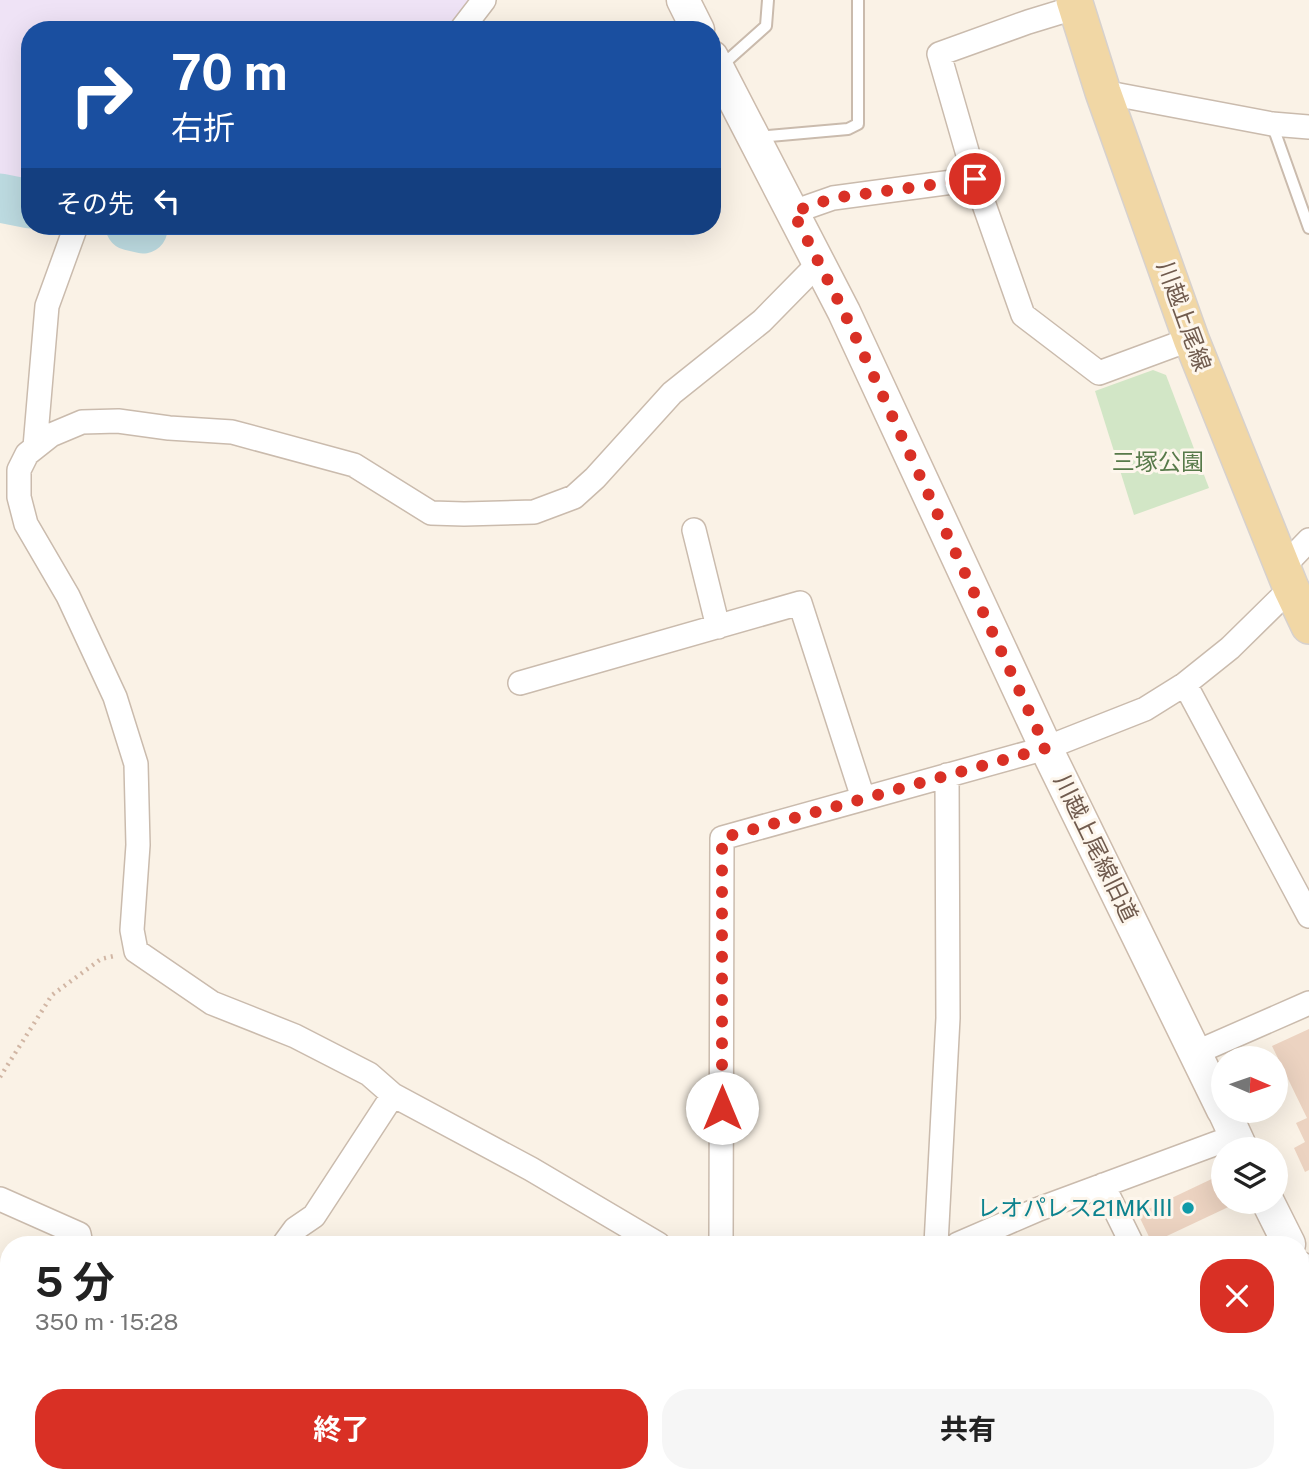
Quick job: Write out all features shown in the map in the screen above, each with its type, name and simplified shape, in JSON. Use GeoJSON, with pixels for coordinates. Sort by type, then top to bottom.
{"type":"FeatureCollection","features":[{"type":"Feature","properties":{"kind":"main road","name":"川越上尾線"},"geometry":{"type":"LineString","coordinates":[[1076,4],[1103,92],[1191,339],[1309,626]]}},
{"type":"Feature","properties":{"kind":"street"},"geometry":{"type":"LineString","coordinates":[[468,21],[484,0]]}},
{"type":"Feature","properties":{"kind":"street"},"geometry":{"type":"LineString","coordinates":[[683,0],[694,21]]}},
{"type":"Feature","properties":{"kind":"street"},"geometry":{"type":"LineString","coordinates":[[1076,4],[939,54],[975,179],[1023,315],[1099,373],[1191,339]]}},
{"type":"Feature","properties":{"kind":"street","name":"川越上尾線旧道"},"geometry":{"type":"LineString","coordinates":[[721,78],[844,312],[1046,748],[1231,1127]]}},
{"type":"Feature","properties":{"kind":"street"},"geometry":{"type":"LineString","coordinates":[[1103,92],[1272,124],[1309,127]]}},
{"type":"Feature","properties":{"kind":"street"},"geometry":{"type":"LineString","coordinates":[[793,212],[833,198],[975,179]]}},
{"type":"Feature","properties":{"kind":"street"},"geometry":{"type":"LineString","coordinates":[[35,447],[47,306],[73,235]]}},
{"type":"Feature","properties":{"kind":"street"},"geometry":{"type":"LineString","coordinates":[[644,1236],[531,1169],[393,1095],[369,1074],[307,1042],[212,1003],[136,951],[132,930],[138,845],[136,764],[115,697],[68,596],[26,524],[19,497],[19,470],[27,454],[51,435],[82,422],[118,421],[232,432],[354,465],[431,513],[534,512],[574,497],[595,478],[672,393],[762,321],[819,263]]}},
{"type":"Feature","properties":{"kind":"street"},"geometry":{"type":"LineString","coordinates":[[694,530],[718,627]]}},
{"type":"Feature","properties":{"kind":"street"},"geometry":{"type":"LineString","coordinates":[[721,1236],[722,838],[1046,748],[1145,709],[1185,684],[1230,648],[1287,577],[1309,540]]}},
{"type":"Feature","properties":{"kind":"street"},"geometry":{"type":"LineString","coordinates":[[520,683],[800,603],[863,799]]}},
{"type":"Feature","properties":{"kind":"street"},"geometry":{"type":"LineString","coordinates":[[1185,684],[1309,916]]}},
{"type":"Feature","properties":{"kind":"street"},"geometry":{"type":"LineString","coordinates":[[936,1236],[948,1018],[947,775]]}},
{"type":"Feature","properties":{"kind":"street"},"geometry":{"type":"LineString","coordinates":[[1195,1053],[1309,1003]]}},
{"type":"Feature","properties":{"kind":"street"},"geometry":{"type":"LineString","coordinates":[[290,1236],[295,1229],[314,1216],[393,1095]]}},
{"type":"Feature","properties":{"kind":"street"},"geometry":{"type":"LineString","coordinates":[[977,1236],[1103,1185],[1231,1127]]}},
{"type":"Feature","properties":{"kind":"street"},"geometry":{"type":"LineString","coordinates":[[1103,1185],[1128,1236]]}},
{"type":"Feature","properties":{"kind":"street"},"geometry":{"type":"LineString","coordinates":[[0,1199],[79,1236]]}},
{"type":"Feature","properties":{"kind":"street"},"geometry":{"type":"LineString","coordinates":[[1274,1214],[1285,1236]]}},
{"type":"Feature","properties":{"kind":"lane"},"geometry":{"type":"LineString","coordinates":[[721,61],[766,26],[768,0]]}},
{"type":"Feature","properties":{"kind":"lane"},"geometry":{"type":"LineString","coordinates":[[754,137],[848,129],[858,124],[858,0]]}},
{"type":"Feature","properties":{"kind":"lane"},"geometry":{"type":"LineString","coordinates":[[1272,124],[1309,228]]}},
{"type":"Feature","properties":{"kind":"path"},"geometry":{"type":"LineString","coordinates":[[0,1077],[52,995],[101,959],[136,951]]}},
{"type":"Feature","properties":{"kind":"shaded area"},"geometry":{"type":"Polygon","coordinates":[[[0,0],[475,0],[455,21],[21,21],[21,182],[0,179],[0,0]]]}},
{"type":"Feature","properties":{"kind":"green space","name":"三塚公園"},"geometry":{"type":"Polygon","coordinates":[[[1153,370],[1166,375],[1209,488],[1134,515],[1095,391],[1153,370]]]}},
{"type":"Feature","properties":{"kind":"building"},"geometry":{"type":"Polygon","coordinates":[[[1309,1029],[1309,1170],[1305,1172],[1294,1148],[1305,1142],[1296,1123],[1307,1118],[1288,1079],[1288,1046],[1272,1046],[1309,1029]]]}},
{"type":"Feature","properties":{"kind":"building","name":"レオパレス21MKⅢ"},"geometry":{"type":"Polygon","coordinates":[[[1211,1179],[1211,1214],[1214,1214],[1167,1236],[1149,1236],[1138,1214],[1211,1179]]]}},
{"type":"Feature","properties":{"kind":"waterway"},"geometry":{"type":"LineString","coordinates":[[0,198],[21,202]]}},
{"type":"Feature","properties":{"kind":"place","name":"レオパレス21MKⅢ"},"geometry":{"type":"Point","coordinates":[1188,1208]}},
{"type":"Feature","properties":{"kind":"route"},"geometry":{"type":"LineString","coordinates":[[722,1108],[722,838],[1046,748],[844,312],[793,212],[833,198],[975,179]]}}]}
